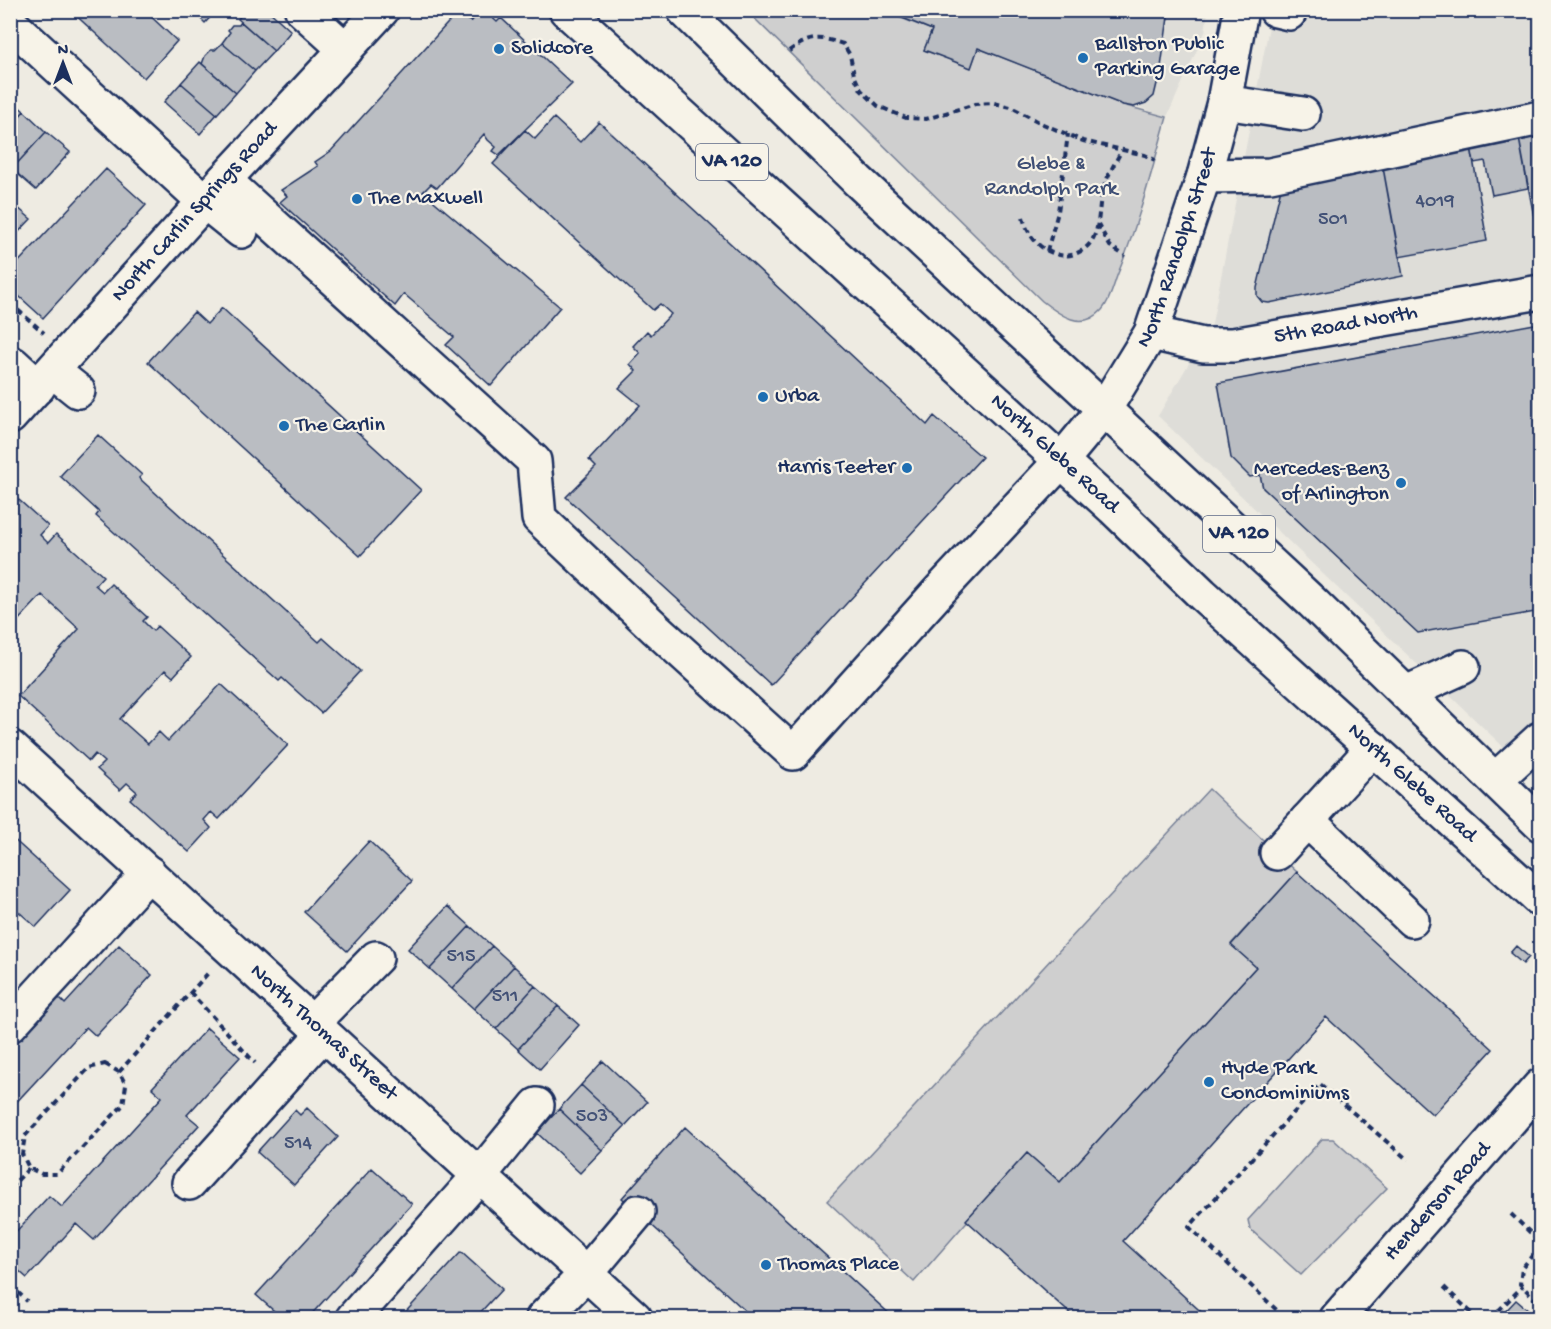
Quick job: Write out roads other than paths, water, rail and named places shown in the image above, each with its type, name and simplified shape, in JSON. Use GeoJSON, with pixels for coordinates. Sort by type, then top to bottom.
{"type":"FeatureCollection","features":[{"type":"Feature","properties":{"kind":"main road"},"geometry":{"type":"LineString","coordinates":[[302,10],[346,50]]}},
{"type":"Feature","properties":{"kind":"main road","name":"North Carlin Springs Road"},"geometry":{"type":"LineString","coordinates":[[10,417],[382,10]]}},
{"type":"Feature","properties":{"kind":"main road","name":"North Glebe Road"},"geometry":{"type":"LineString","coordinates":[[566,10],[1061,461],[1202,594],[1540,900]]}},
{"type":"Feature","properties":{"kind":"main road","name":"VA 120"},"geometry":{"type":"LineString","coordinates":[[684,10],[858,181],[1312,602],[1540,824]]}},
{"type":"Feature","properties":{"kind":"main road","name":"North Randolph Street"},"geometry":{"type":"LineString","coordinates":[[215,191],[534,461],[539,518],[656,629],[794,753],[935,596],[1061,461],[1105,408],[1151,333],[1204,176],[1224,102],[1241,10]]}},
{"type":"Feature","properties":{"kind":"main road"},"geometry":{"type":"LineString","coordinates":[[10,23],[215,191],[241,231]]}},
{"type":"Feature","properties":{"kind":"main road"},"geometry":{"type":"LineString","coordinates":[[1224,102],[1304,114]]}},
{"type":"Feature","properties":{"kind":"main road"},"geometry":{"type":"LineString","coordinates":[[1204,176],[1270,175],[1540,118]]}},
{"type":"Feature","properties":{"kind":"main road","name":"5th Road North"},"geometry":{"type":"LineString","coordinates":[[1151,333],[1203,345],[1233,345],[1540,292]]}},
{"type":"Feature","properties":{"kind":"main road"},"geometry":{"type":"LineString","coordinates":[[13,364],[78,391]]}},
{"type":"Feature","properties":{"kind":"main road"},"geometry":{"type":"LineString","coordinates":[[1406,693],[1463,667]]}},
{"type":"Feature","properties":{"kind":"main road"},"geometry":{"type":"LineString","coordinates":[[1496,780],[1540,739]]}},
{"type":"Feature","properties":{"kind":"main road","name":"North Thomas Street"},"geometry":{"type":"LineString","coordinates":[[10,747],[636,1318]]}},
{"type":"Feature","properties":{"kind":"main road"},"geometry":{"type":"LineString","coordinates":[[1276,853],[1373,748]]}},
{"type":"Feature","properties":{"kind":"main road"},"geometry":{"type":"LineString","coordinates":[[1307,820],[1412,920]]}},
{"type":"Feature","properties":{"kind":"main road"},"geometry":{"type":"LineString","coordinates":[[10,1025],[148,873]]}},
{"type":"Feature","properties":{"kind":"main road"},"geometry":{"type":"LineString","coordinates":[[189,1183],[276,1086],[318,1028],[376,958]]}},
{"type":"Feature","properties":{"kind":"main road","name":"Henderson Road"},"geometry":{"type":"LineString","coordinates":[[1337,1318],[1540,1086]]}},
{"type":"Feature","properties":{"kind":"main road"},"geometry":{"type":"LineString","coordinates":[[353,1318],[479,1176],[537,1106]]}},
{"type":"Feature","properties":{"kind":"main road"},"geometry":{"type":"LineString","coordinates":[[543,1318],[586,1274],[638,1212]]}},
{"type":"Feature","properties":{"kind":"place","name":"Solidcore"},"geometry":{"type":"Point","coordinates":[499,49]}},
{"type":"Feature","properties":{"kind":"place","name":"Ballston Public Parking Garage"},"geometry":{"type":"Point","coordinates":[1083,58]}},
{"type":"Feature","properties":{"kind":"place","name":"The Maxwell"},"geometry":{"type":"Point","coordinates":[357,199]}},
{"type":"Feature","properties":{"kind":"place","name":"Urba"},"geometry":{"type":"Point","coordinates":[763,397]}},
{"type":"Feature","properties":{"kind":"place","name":"The Carlin"},"geometry":{"type":"Point","coordinates":[284,426]}},
{"type":"Feature","properties":{"kind":"place","name":"Harris Teeter"},"geometry":{"type":"Point","coordinates":[907,468]}},
{"type":"Feature","properties":{"kind":"place","name":"Mercedes-Benz of Arlington"},"geometry":{"type":"Point","coordinates":[1401,483]}},
{"type":"Feature","properties":{"kind":"place","name":"Hyde Park Condominiums"},"geometry":{"type":"Point","coordinates":[1209,1082]}},
{"type":"Feature","properties":{"kind":"place","name":"Thomas Place"},"geometry":{"type":"Point","coordinates":[766,1265]}},
{"type":"Feature","properties":{"kind":"park label","name":"Glebe & Randolph Park"},"geometry":{"type":"Point","coordinates":[1051,178]}}]}
